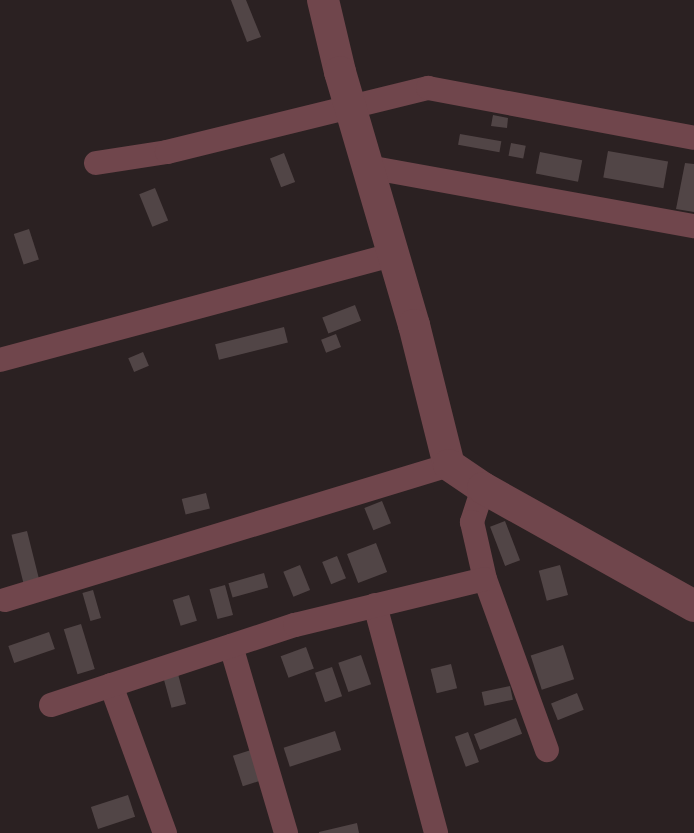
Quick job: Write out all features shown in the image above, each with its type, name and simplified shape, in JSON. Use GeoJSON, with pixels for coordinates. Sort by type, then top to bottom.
{"type":"FeatureCollection","features":[{"type":"Feature","properties":{"kind":"street"},"geometry":{"type":"LineString","coordinates":[[323,0],[450,465],[483,488],[694,606]]}},
{"type":"Feature","properties":{"kind":"street"},"geometry":{"type":"LineString","coordinates":[[96,163],[167,152],[428,88],[694,138]]}},
{"type":"Feature","properties":{"kind":"street"},"geometry":{"type":"LineString","coordinates":[[368,167],[694,226]]}},
{"type":"Feature","properties":{"kind":"street"},"geometry":{"type":"LineString","coordinates":[[0,360],[393,255]]}},
{"type":"Feature","properties":{"kind":"street"},"geometry":{"type":"LineString","coordinates":[[5,600],[450,465]]}},
{"type":"Feature","properties":{"kind":"street"},"geometry":{"type":"LineString","coordinates":[[483,488],[472,522],[485,579],[547,750]]}},
{"type":"Feature","properties":{"kind":"street"},"geometry":{"type":"LineString","coordinates":[[51,705],[231,646],[375,605],[485,579]]}},
{"type":"Feature","properties":{"kind":"street"},"geometry":{"type":"LineString","coordinates":[[375,605],[436,833]]}},
{"type":"Feature","properties":{"kind":"street"},"geometry":{"type":"LineString","coordinates":[[231,646],[286,833]]}},
{"type":"Feature","properties":{"kind":"street"},"geometry":{"type":"LineString","coordinates":[[111,685],[165,833]]}},
{"type":"Feature","properties":{"kind":"building"},"geometry":{"type":"Polygon","coordinates":[[[231,0],[246,0],[261,37],[247,42],[231,0]]]}},
{"type":"Feature","properties":{"kind":"building"},"geometry":{"type":"Polygon","coordinates":[[[493,115],[508,118],[507,128],[491,126],[493,115]]]}},
{"type":"Feature","properties":{"kind":"building"},"geometry":{"type":"Polygon","coordinates":[[[460,134],[501,141],[499,152],[458,145],[460,134]]]}},
{"type":"Feature","properties":{"kind":"building"},"geometry":{"type":"Polygon","coordinates":[[[511,143],[526,146],[523,159],[509,156],[511,143]]]}},
{"type":"Feature","properties":{"kind":"building"},"geometry":{"type":"Polygon","coordinates":[[[608,151],[668,162],[663,188],[603,178],[608,151]]]}},
{"type":"Feature","properties":{"kind":"building"},"geometry":{"type":"Polygon","coordinates":[[[540,152],[582,160],[578,182],[536,174],[540,152]]]}},
{"type":"Feature","properties":{"kind":"building"},"geometry":{"type":"Polygon","coordinates":[[[284,153],[295,182],[281,187],[270,158],[284,153]]]}},
{"type":"Feature","properties":{"kind":"building"},"geometry":{"type":"Polygon","coordinates":[[[685,163],[694,164],[694,212],[676,209],[685,163]]]}},
{"type":"Feature","properties":{"kind":"building"},"geometry":{"type":"Polygon","coordinates":[[[155,188],[168,220],[152,227],[139,194],[155,188]]]}},
{"type":"Feature","properties":{"kind":"building"},"geometry":{"type":"Polygon","coordinates":[[[29,229],[39,259],[24,264],[14,234],[29,229]]]}},
{"type":"Feature","properties":{"kind":"building"},"geometry":{"type":"Polygon","coordinates":[[[355,305],[361,321],[328,333],[322,318],[355,305]]]}},
{"type":"Feature","properties":{"kind":"building"},"geometry":{"type":"Polygon","coordinates":[[[284,327],[288,343],[219,360],[215,344],[284,327]]]}},
{"type":"Feature","properties":{"kind":"building"},"geometry":{"type":"Polygon","coordinates":[[[336,334],[341,347],[326,353],[321,340],[336,334]]]}},
{"type":"Feature","properties":{"kind":"building"},"geometry":{"type":"Polygon","coordinates":[[[143,352],[149,366],[134,372],[128,358],[143,352]]]}},
{"type":"Feature","properties":{"kind":"building"},"geometry":{"type":"Polygon","coordinates":[[[206,493],[210,509],[186,515],[182,499],[206,493]]]}},
{"type":"Feature","properties":{"kind":"building"},"geometry":{"type":"Polygon","coordinates":[[[382,501],[391,523],[373,530],[364,508],[382,501]]]}},
{"type":"Feature","properties":{"kind":"building"},"geometry":{"type":"Polygon","coordinates":[[[505,521],[520,560],[505,566],[490,527],[505,521]]]}},
{"type":"Feature","properties":{"kind":"building"},"geometry":{"type":"Polygon","coordinates":[[[27,531],[39,580],[24,583],[11,535],[27,531]]]}},
{"type":"Feature","properties":{"kind":"building"},"geometry":{"type":"Polygon","coordinates":[[[376,543],[387,572],[358,583],[347,554],[376,543]]]}},
{"type":"Feature","properties":{"kind":"building"},"geometry":{"type":"Polygon","coordinates":[[[337,556],[346,578],[331,584],[322,562],[337,556]]]}},
{"type":"Feature","properties":{"kind":"building"},"geometry":{"type":"Polygon","coordinates":[[[300,565],[310,590],[293,597],[283,572],[300,565]]]}},
{"type":"Feature","properties":{"kind":"building"},"geometry":{"type":"Polygon","coordinates":[[[560,565],[568,595],[547,601],[539,571],[560,565]]]}},
{"type":"Feature","properties":{"kind":"building"},"geometry":{"type":"Polygon","coordinates":[[[264,573],[268,587],[233,598],[228,583],[264,573]]]}},
{"type":"Feature","properties":{"kind":"building"},"geometry":{"type":"Polygon","coordinates":[[[225,585],[233,615],[218,619],[210,589],[225,585]]]}},
{"type":"Feature","properties":{"kind":"building"},"geometry":{"type":"Polygon","coordinates":[[[93,590],[101,618],[90,621],[82,593],[93,590]]]}},
{"type":"Feature","properties":{"kind":"building"},"geometry":{"type":"Polygon","coordinates":[[[189,595],[197,621],[181,626],[173,600],[189,595]]]}},
{"type":"Feature","properties":{"kind":"building"},"geometry":{"type":"Polygon","coordinates":[[[81,624],[95,669],[78,674],[64,629],[81,624]]]}},
{"type":"Feature","properties":{"kind":"building"},"geometry":{"type":"Polygon","coordinates":[[[49,632],[55,649],[14,663],[8,646],[49,632]]]}},
{"type":"Feature","properties":{"kind":"building"},"geometry":{"type":"Polygon","coordinates":[[[563,645],[574,679],[542,690],[531,656],[563,645]]]}},
{"type":"Feature","properties":{"kind":"building"},"geometry":{"type":"Polygon","coordinates":[[[306,647],[314,669],[288,678],[281,656],[306,647]]]}},
{"type":"Feature","properties":{"kind":"building"},"geometry":{"type":"Polygon","coordinates":[[[361,655],[371,684],[348,692],[338,663],[361,655]]]}},
{"type":"Feature","properties":{"kind":"building"},"geometry":{"type":"Polygon","coordinates":[[[451,664],[457,688],[437,693],[431,669],[451,664]]]}},
{"type":"Feature","properties":{"kind":"building"},"geometry":{"type":"Polygon","coordinates":[[[332,667],[342,696],[325,702],[315,673],[332,667]]]}},
{"type":"Feature","properties":{"kind":"building"},"geometry":{"type":"Polygon","coordinates":[[[178,674],[186,704],[172,708],[164,678],[178,674]]]}},
{"type":"Feature","properties":{"kind":"building"},"geometry":{"type":"Polygon","coordinates":[[[510,686],[513,700],[485,706],[482,692],[510,686]]]}},
{"type":"Feature","properties":{"kind":"building"},"geometry":{"type":"Polygon","coordinates":[[[577,693],[584,710],[558,720],[551,703],[577,693]]]}},
{"type":"Feature","properties":{"kind":"building"},"geometry":{"type":"Polygon","coordinates":[[[516,718],[522,734],[480,750],[474,734],[516,718]]]}},
{"type":"Feature","properties":{"kind":"building"},"geometry":{"type":"Polygon","coordinates":[[[335,731],[341,750],[290,767],[284,748],[335,731]]]}},
{"type":"Feature","properties":{"kind":"building"},"geometry":{"type":"Polygon","coordinates":[[[468,732],[479,762],[466,767],[455,737],[468,732]]]}},
{"type":"Feature","properties":{"kind":"building"},"geometry":{"type":"Polygon","coordinates":[[[251,750],[261,780],[243,786],[233,756],[251,750]]]}},
{"type":"Feature","properties":{"kind":"building"},"geometry":{"type":"Polygon","coordinates":[[[128,795],[135,817],[98,829],[91,807],[128,795]]]}},
{"type":"Feature","properties":{"kind":"building"},"geometry":{"type":"Polygon","coordinates":[[[357,823],[359,833],[319,833],[319,832],[357,823]]]}}]}
